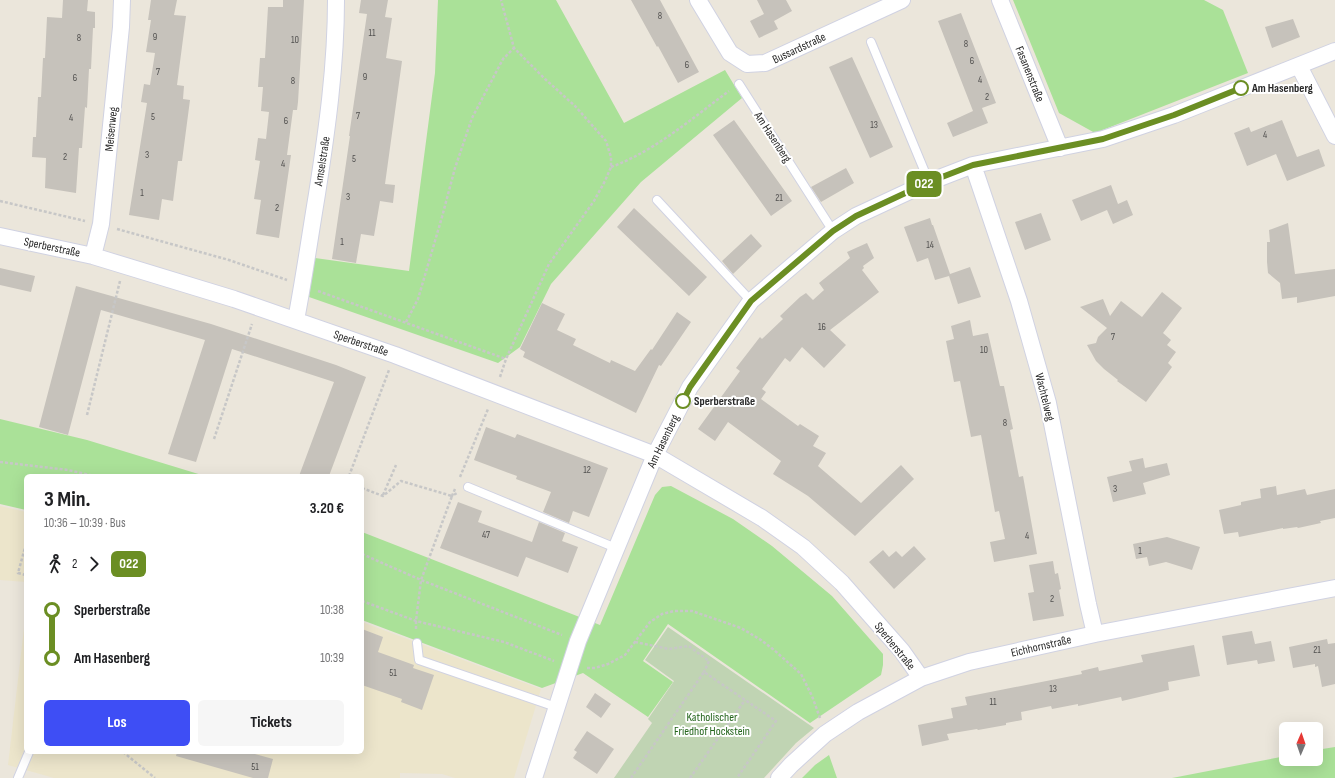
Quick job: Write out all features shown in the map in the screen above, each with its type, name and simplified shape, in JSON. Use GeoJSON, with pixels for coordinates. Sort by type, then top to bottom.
{"type":"FeatureCollection","features":[{"type":"Feature","properties":{"kind":"street","name":"Meisenweg"},"geometry":{"type":"LineString","coordinates":[[93,256],[101,224],[121,27],[122,0]]}},
{"type":"Feature","properties":{"kind":"street","name":"Amselstraße"},"geometry":{"type":"LineString","coordinates":[[296,320],[303,286],[328,122],[336,23],[336,0]]}},
{"type":"Feature","properties":{"kind":"street","name":"Bussardstraße"},"geometry":{"type":"LineString","coordinates":[[698,0],[730,53],[746,64],[765,63],[902,0]]}},
{"type":"Feature","properties":{"kind":"street","name":"Fasanenstraße"},"geometry":{"type":"LineString","coordinates":[[1000,0],[1060,148]]}},
{"type":"Feature","properties":{"kind":"street","name":"Am Hasenberg"},"geometry":{"type":"LineString","coordinates":[[534,778],[578,641],[655,455],[690,387],[751,301],[833,231],[856,216],[929,182],[973,165],[1103,139],[1174,115],[1335,51]]}},
{"type":"Feature","properties":{"kind":"street"},"geometry":{"type":"LineString","coordinates":[[1299,66],[1335,136]]}},
{"type":"Feature","properties":{"kind":"street","name":"Wachtelweg"},"geometry":{"type":"LineString","coordinates":[[973,165],[1019,302],[1048,403],[1095,634]]}},
{"type":"Feature","properties":{"kind":"street","name":"Sperberstraße"},"geometry":{"type":"LineString","coordinates":[[0,236],[93,256],[258,307],[395,354],[655,455],[755,514],[803,547],[842,583],[902,651],[921,678]]}},
{"type":"Feature","properties":{"kind":"street","name":"Eichhornstraße"},"geometry":{"type":"LineString","coordinates":[[779,778],[825,734],[858,712],[921,678],[969,662],[1095,634],[1335,588]]}},
{"type":"Feature","properties":{"kind":"lane"},"geometry":{"type":"LineString","coordinates":[[871,42],[929,182]]}},
{"type":"Feature","properties":{"kind":"lane","name":"Am Hasenberg"},"geometry":{"type":"LineString","coordinates":[[739,84],[833,231]]}},
{"type":"Feature","properties":{"kind":"lane"},"geometry":{"type":"LineString","coordinates":[[657,200],[751,301]]}},
{"type":"Feature","properties":{"kind":"lane"},"geometry":{"type":"LineString","coordinates":[[468,487],[616,548]]}},
{"type":"Feature","properties":{"kind":"lane"},"geometry":{"type":"LineString","coordinates":[[417,643],[419,660],[556,707]]}},
{"type":"Feature","properties":{"kind":"lane"},"geometry":{"type":"LineString","coordinates":[[18,778],[28,754]]}},
{"type":"Feature","properties":{"kind":"path"},"geometry":{"type":"LineString","coordinates":[[459,480],[495,394],[506,359],[548,264],[594,201],[605,182],[611,167],[611,157],[606,141],[575,106],[514,48],[502,0]]}},
{"type":"Feature","properties":{"kind":"path"},"geometry":{"type":"LineString","coordinates":[[406,322],[418,299],[455,168],[472,118],[503,60],[514,48]]}},
{"type":"Feature","properties":{"kind":"path"},"geometry":{"type":"LineString","coordinates":[[611,167],[630,160],[653,146],[739,84]]}},
{"type":"Feature","properties":{"kind":"path"},"geometry":{"type":"LineString","coordinates":[[0,201],[101,224],[229,260],[506,359]]}},
{"type":"Feature","properties":{"kind":"path"},"geometry":{"type":"LineString","coordinates":[[87,415],[124,266]]}},
{"type":"Feature","properties":{"kind":"path"},"geometry":{"type":"LineString","coordinates":[[214,439],[258,307]]}},
{"type":"Feature","properties":{"kind":"path"},"geometry":{"type":"LineString","coordinates":[[350,474],[395,354]]}},
{"type":"Feature","properties":{"kind":"path"},"geometry":{"type":"LineString","coordinates":[[0,462],[68,470],[85,474]]}},
{"type":"Feature","properties":{"kind":"path"},"geometry":{"type":"LineString","coordinates":[[383,496],[396,465]]}},
{"type":"Feature","properties":{"kind":"path"},"geometry":{"type":"LineString","coordinates":[[383,496],[400,481],[452,496],[421,580],[416,621],[417,643]]}},
{"type":"Feature","properties":{"kind":"path"},"geometry":{"type":"LineString","coordinates":[[364,489],[383,496]]}},
{"type":"Feature","properties":{"kind":"path"},"geometry":{"type":"LineString","coordinates":[[24,551],[18,573],[24,574]]}},
{"type":"Feature","properties":{"kind":"path"},"geometry":{"type":"LineString","coordinates":[[364,555],[421,580],[578,641]]}},
{"type":"Feature","properties":{"kind":"path"},"geometry":{"type":"LineString","coordinates":[[364,601],[416,621],[504,642],[569,668],[595,668],[608,664],[625,655],[650,622],[655,618],[662,614],[674,611],[692,611],[741,628],[761,640],[801,674],[812,696],[825,734]]}},
{"type":"Feature","properties":{"kind":"path"},"geometry":{"type":"LineString","coordinates":[[631,778],[704,672],[709,661],[688,646],[669,649],[634,642]]}},
{"type":"Feature","properties":{"kind":"path"},"geometry":{"type":"LineString","coordinates":[[704,672],[776,721],[737,778]]}},
{"type":"Feature","properties":{"kind":"path"},"geometry":{"type":"LineString","coordinates":[[690,778],[745,700]]}},
{"type":"Feature","properties":{"kind":"path"},"geometry":{"type":"LineString","coordinates":[[125,754],[155,778]]}},
{"type":"Feature","properties":{"kind":"shaded area"},"geometry":{"type":"Polygon","coordinates":[[[0,506],[24,512],[24,582],[0,580],[0,506]]]}},
{"type":"Feature","properties":{"kind":"shaded area"},"geometry":{"type":"Polygon","coordinates":[[[364,623],[541,689],[514,778],[455,778],[442,774],[400,773],[400,778],[54,778],[8,765],[24,628],[24,754],[364,754],[364,623]]]}},
{"type":"Feature","properties":{"kind":"green space"},"geometry":{"type":"Polygon","coordinates":[[[438,0],[556,0],[624,123],[725,70],[742,98],[641,182],[551,284],[520,347],[498,363],[309,297],[315,258],[409,271],[435,73],[438,0]]]}},
{"type":"Feature","properties":{"kind":"green space"},"geometry":{"type":"Polygon","coordinates":[[[1013,0],[1204,0],[1223,10],[1248,73],[1095,133],[1059,113],[1013,0]]]}},
{"type":"Feature","properties":{"kind":"green space"},"geometry":{"type":"Polygon","coordinates":[[[0,419],[87,440],[198,474],[24,474],[24,510],[0,504],[0,419]]]}},
{"type":"Feature","properties":{"kind":"green space"},"geometry":{"type":"Polygon","coordinates":[[[671,486],[733,519],[772,546],[832,596],[883,654],[881,675],[810,723],[668,624],[643,661],[673,682],[648,717],[583,673],[542,688],[364,621],[364,533],[600,625],[655,495],[662,487],[671,486]]]}},
{"type":"Feature","properties":{"kind":"green space","name":"Katholischer Friedhof Hockstein"},"geometry":{"type":"Polygon","coordinates":[[[668,627],[814,728],[796,743],[764,778],[614,778],[652,723],[648,719],[674,681],[645,660],[668,627]]]}},
{"type":"Feature","properties":{"kind":"green space"},"geometry":{"type":"Polygon","coordinates":[[[1335,747],[1335,778],[1172,778],[1279,757],[1279,766],[1323,766],[1323,749],[1335,747]]]}},
{"type":"Feature","properties":{"kind":"green space"},"geometry":{"type":"Polygon","coordinates":[[[829,755],[837,778],[802,778],[815,765],[829,755]]]}},
{"type":"Feature","properties":{"kind":"building"},"geometry":{"type":"Polygon","coordinates":[[[63,0],[88,0],[87,11],[95,12],[95,28],[93,28],[87,108],[85,107],[82,148],[79,148],[76,193],[45,188],[46,158],[32,157],[33,137],[36,137],[38,97],[41,97],[47,17],[62,18],[63,0]]]}},
{"type":"Feature","properties":{"kind":"building"},"geometry":{"type":"Polygon","coordinates":[[[151,0],[177,0],[174,15],[186,16],[177,85],[184,86],[183,99],[190,100],[182,161],[178,161],[173,201],[162,199],[159,220],[129,215],[147,103],[141,102],[144,84],[150,85],[155,53],[146,52],[151,20],[148,20],[151,0]]]}},
{"type":"Feature","properties":{"kind":"building"},"geometry":{"type":"Polygon","coordinates":[[[283,0],[304,0],[298,102],[297,110],[293,110],[287,155],[291,155],[279,238],[256,234],[261,200],[254,199],[260,161],[255,160],[258,138],[266,139],[269,112],[261,111],[263,87],[258,87],[260,58],[265,58],[268,7],[283,7],[283,0]]]}},
{"type":"Feature","properties":{"kind":"building"},"geometry":{"type":"Polygon","coordinates":[[[361,0],[388,0],[385,17],[392,18],[386,58],[402,61],[385,184],[395,185],[393,203],[380,201],[374,236],[361,234],[356,263],[332,259],[367,14],[359,13],[361,0]]]}},
{"type":"Feature","properties":{"kind":"building"},"geometry":{"type":"Polygon","coordinates":[[[631,0],[660,0],[699,72],[678,83],[631,0]]]}},
{"type":"Feature","properties":{"kind":"building"},"geometry":{"type":"Polygon","coordinates":[[[757,0],[786,0],[792,11],[774,21],[778,29],[759,38],[750,21],[764,14],[757,0]]]}},
{"type":"Feature","properties":{"kind":"building"},"geometry":{"type":"Polygon","coordinates":[[[961,13],[996,103],[982,108],[988,123],[953,137],[947,123],[973,111],[938,21],[961,13]]]}},
{"type":"Feature","properties":{"kind":"building"},"geometry":{"type":"Polygon","coordinates":[[[1293,19],[1300,37],[1272,48],[1265,27],[1293,19]]]}},
{"type":"Feature","properties":{"kind":"building"},"geometry":{"type":"Polygon","coordinates":[[[852,57],[893,147],[870,158],[829,67],[852,57]]]}},
{"type":"Feature","properties":{"kind":"building"},"geometry":{"type":"Polygon","coordinates":[[[734,120],[792,201],[771,216],[713,135],[734,120]]]}},
{"type":"Feature","properties":{"kind":"building"},"geometry":{"type":"Polygon","coordinates":[[[1282,120],[1297,157],[1319,149],[1325,166],[1287,181],[1276,154],[1247,166],[1234,133],[1249,127],[1251,132],[1282,120]]]}},
{"type":"Feature","properties":{"kind":"building"},"geometry":{"type":"Polygon","coordinates":[[[846,168],[854,183],[821,202],[811,187],[846,168]]]}},
{"type":"Feature","properties":{"kind":"building"},"geometry":{"type":"Polygon","coordinates":[[[1111,185],[1118,204],[1127,200],[1133,215],[1113,224],[1107,210],[1081,221],[1072,200],[1111,185]]]}},
{"type":"Feature","properties":{"kind":"building"},"geometry":{"type":"Polygon","coordinates":[[[634,208],[707,277],[689,296],[617,227],[634,208]]]}},
{"type":"Feature","properties":{"kind":"building"},"geometry":{"type":"Polygon","coordinates":[[[1041,213],[1051,240],[1025,250],[1015,222],[1041,213]]]}},
{"type":"Feature","properties":{"kind":"building"},"geometry":{"type":"Polygon","coordinates":[[[930,218],[950,274],[970,267],[981,297],[958,304],[949,276],[935,280],[928,258],[917,262],[904,227],[930,218]]]}},
{"type":"Feature","properties":{"kind":"building"},"geometry":{"type":"Polygon","coordinates":[[[1288,223],[1295,274],[1335,269],[1335,296],[1297,303],[1297,297],[1282,299],[1280,283],[1268,273],[1267,242],[1270,242],[1269,230],[1288,223]]]}},
{"type":"Feature","properties":{"kind":"building"},"geometry":{"type":"Polygon","coordinates":[[[751,234],[762,246],[733,274],[722,261],[751,234]]]}},
{"type":"Feature","properties":{"kind":"building"},"geometry":{"type":"Polygon","coordinates":[[[867,243],[874,258],[863,266],[864,268],[862,270],[879,292],[830,330],[846,345],[824,368],[802,347],[790,362],[785,358],[762,389],[766,392],[761,399],[798,426],[800,424],[819,436],[813,446],[826,453],[818,466],[861,503],[901,465],[914,479],[855,536],[808,496],[773,474],[781,461],[728,422],[715,441],[698,429],[740,371],[736,368],[760,337],[762,339],[783,319],[780,316],[800,297],[806,293],[813,300],[824,290],[819,283],[850,258],[847,252],[867,243]]]}},
{"type":"Feature","properties":{"kind":"building"},"geometry":{"type":"Polygon","coordinates":[[[0,268],[35,276],[31,292],[0,285],[0,268]]]}},
{"type":"Feature","properties":{"kind":"building"},"geometry":{"type":"Polygon","coordinates":[[[76,286],[211,324],[336,365],[366,377],[330,474],[300,474],[334,382],[232,349],[196,462],[168,454],[205,340],[101,310],[68,435],[39,427],[76,286]]]}},
{"type":"Feature","properties":{"kind":"building"},"geometry":{"type":"Polygon","coordinates":[[[1162,292],[1182,308],[1163,333],[1171,340],[1167,345],[1176,352],[1168,363],[1172,367],[1146,402],[1117,381],[1118,380],[1096,361],[1087,345],[1096,343],[1098,337],[1107,328],[1080,307],[1103,299],[1110,316],[1121,301],[1142,317],[1162,292]]]}},
{"type":"Feature","properties":{"kind":"building"},"geometry":{"type":"Polygon","coordinates":[[[542,303],[565,314],[557,330],[576,339],[573,345],[610,363],[611,360],[635,371],[651,349],[652,350],[677,312],[691,322],[661,366],[659,365],[636,413],[523,357],[525,352],[520,349],[542,303]]]}},
{"type":"Feature","properties":{"kind":"building"},"geometry":{"type":"Polygon","coordinates":[[[970,320],[973,336],[988,333],[1000,386],[1004,386],[1013,429],[1010,430],[1019,477],[1023,476],[1037,554],[994,562],[990,542],[1005,539],[999,511],[995,512],[981,435],[971,437],[960,381],[954,382],[946,341],[954,339],[951,326],[970,320]]]}},
{"type":"Feature","properties":{"kind":"building"},"geometry":{"type":"Polygon","coordinates":[[[486,427],[515,438],[517,434],[608,468],[589,517],[573,511],[569,523],[543,512],[551,492],[516,479],[517,476],[474,460],[486,427]]]}},
{"type":"Feature","properties":{"kind":"building"},"geometry":{"type":"Polygon","coordinates":[[[1143,458],[1145,468],[1167,463],[1170,475],[1143,483],[1146,494],[1113,502],[1107,477],[1132,471],[1129,461],[1143,458]]]}},
{"type":"Feature","properties":{"kind":"building"},"geometry":{"type":"Polygon","coordinates":[[[1276,486],[1277,495],[1305,489],[1307,495],[1335,489],[1335,518],[1298,528],[1283,528],[1239,537],[1238,532],[1224,534],[1219,510],[1241,505],[1241,502],[1261,498],[1260,489],[1276,486]]]}},
{"type":"Feature","properties":{"kind":"building"},"geometry":{"type":"Polygon","coordinates":[[[458,502],[482,511],[478,522],[532,542],[539,522],[565,533],[562,541],[578,547],[568,573],[526,557],[518,577],[440,548],[458,502]]]}},
{"type":"Feature","properties":{"kind":"building"},"geometry":{"type":"Polygon","coordinates":[[[1167,537],[1200,547],[1192,570],[1166,562],[1149,566],[1147,557],[1136,559],[1133,544],[1167,537]]]}},
{"type":"Feature","properties":{"kind":"building"},"geometry":{"type":"Polygon","coordinates":[[[914,546],[926,559],[894,589],[869,562],[883,550],[889,557],[896,551],[902,557],[914,546]]]}},
{"type":"Feature","properties":{"kind":"building"},"geometry":{"type":"Polygon","coordinates":[[[1053,561],[1055,574],[1058,573],[1061,589],[1059,590],[1064,616],[1033,621],[1028,593],[1034,592],[1029,565],[1053,561]]]}},
{"type":"Feature","properties":{"kind":"building"},"geometry":{"type":"Polygon","coordinates":[[[364,630],[383,637],[378,652],[414,665],[413,668],[434,675],[422,710],[401,702],[402,699],[364,686],[364,630]]]}},
{"type":"Feature","properties":{"kind":"building"},"geometry":{"type":"Polygon","coordinates":[[[1252,631],[1255,644],[1271,641],[1275,661],[1258,664],[1257,660],[1227,665],[1222,636],[1252,631]]]}},
{"type":"Feature","properties":{"kind":"building"},"geometry":{"type":"Polygon","coordinates":[[[1327,639],[1328,644],[1335,643],[1335,684],[1322,687],[1318,666],[1315,667],[1315,664],[1293,668],[1289,647],[1327,639]]]}},
{"type":"Feature","properties":{"kind":"building"},"geometry":{"type":"Polygon","coordinates":[[[1194,645],[1200,676],[1168,682],[1169,690],[1122,701],[1121,697],[1078,706],[1078,704],[1052,709],[1051,706],[1021,712],[1022,720],[1006,723],[1006,725],[947,734],[949,740],[922,746],[918,725],[953,718],[951,708],[967,705],[965,697],[1082,674],[1081,671],[1098,667],[1099,671],[1143,662],[1141,655],[1194,645]]]}},
{"type":"Feature","properties":{"kind":"building"},"geometry":{"type":"Polygon","coordinates":[[[595,693],[611,704],[601,718],[586,707],[595,693]]]}},
{"type":"Feature","properties":{"kind":"building"},"geometry":{"type":"Polygon","coordinates":[[[587,731],[614,749],[597,774],[573,758],[577,752],[574,750],[587,731]]]}},
{"type":"Feature","properties":{"kind":"building"},"geometry":{"type":"Polygon","coordinates":[[[176,754],[255,754],[273,759],[268,778],[253,778],[176,756],[176,754]]]}},
{"type":"Feature","properties":{"kind":"bus line","name":"022"},"geometry":{"type":"LineString","coordinates":[[683,401],[690,387],[751,301],[833,231],[856,216],[929,182],[973,165],[1103,139],[1174,115],[1241,88]]}},
{"type":"Feature","properties":{"kind":"place","name":"Am Hasenberg"},"geometry":{"type":"Point","coordinates":[1241,88]}},
{"type":"Feature","properties":{"kind":"place","name":"Sperberstraße"},"geometry":{"type":"Point","coordinates":[683,401]}}]}
